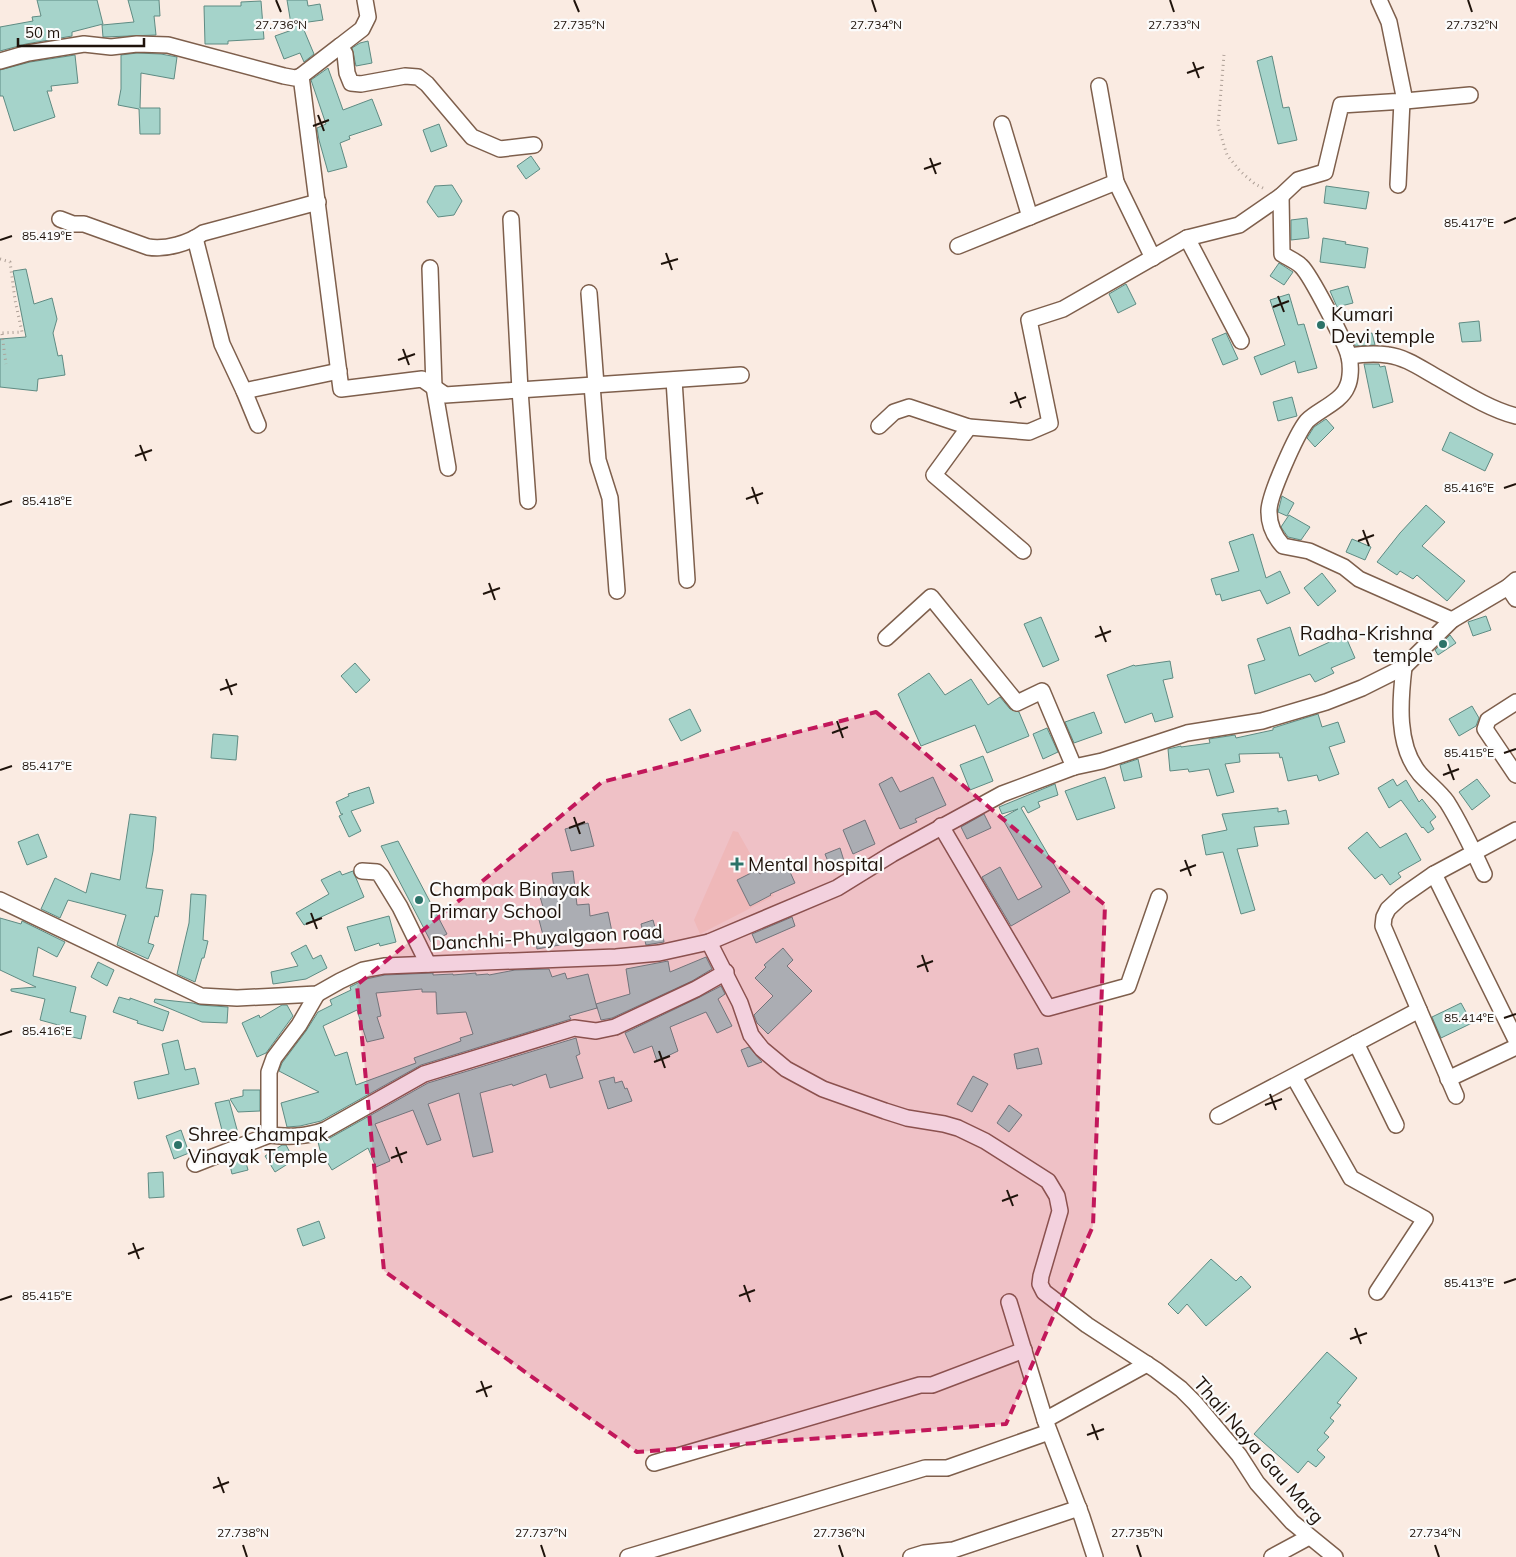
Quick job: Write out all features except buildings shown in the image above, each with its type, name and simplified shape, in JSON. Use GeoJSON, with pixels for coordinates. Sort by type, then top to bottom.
{"type":"FeatureCollection","features":[{"type":"Feature","properties":{"kind":"street"},"geometry":{"type":"LineString","coordinates":[[0,61],[28,53],[84,44],[111,47],[136,44],[168,45],[295,78],[301,76],[362,29],[368,17],[365,0]]}},
{"type":"Feature","properties":{"kind":"street"},"geometry":{"type":"LineString","coordinates":[[1379,0],[1389,22],[1404,101],[1398,185]]}},
{"type":"Feature","properties":{"kind":"street"},"geometry":{"type":"LineString","coordinates":[[340,46],[345,54],[347,73],[351,83],[361,84],[405,76],[418,77],[472,137],[500,149],[534,145]]}},
{"type":"Feature","properties":{"kind":"street"},"geometry":{"type":"LineString","coordinates":[[301,76],[342,389],[422,379],[445,395],[741,375]]}},
{"type":"Feature","properties":{"kind":"street"},"geometry":{"type":"LineString","coordinates":[[1099,86],[1116,182],[1153,258]]}},
{"type":"Feature","properties":{"kind":"street"},"geometry":{"type":"LineString","coordinates":[[879,426],[894,412],[908,408],[969,427],[1029,432],[1050,423],[1029,320],[1063,309],[1188,238],[1239,225],[1281,196],[1298,180],[1325,172],[1341,105],[1470,95]]}},
{"type":"Feature","properties":{"kind":"street"},"geometry":{"type":"LineString","coordinates":[[1002,124],[1030,217]]}},
{"type":"Feature","properties":{"kind":"street"},"geometry":{"type":"LineString","coordinates":[[958,246],[1116,182]]}},
{"type":"Feature","properties":{"kind":"street"},"geometry":{"type":"LineString","coordinates":[[1281,196],[1282,254],[1302,267],[1323,302],[1349,356],[1350,368],[1348,387],[1335,401],[1308,420],[1300,430],[1290,451],[1271,499],[1269,511],[1272,532],[1282,546],[1309,551],[1344,567],[1359,579],[1452,620]]}},
{"type":"Feature","properties":{"kind":"street"},"geometry":{"type":"LineString","coordinates":[[60,219],[73,224],[84,224],[148,247],[159,249],[196,238],[204,233],[318,202]]}},
{"type":"Feature","properties":{"kind":"street"},"geometry":{"type":"LineString","coordinates":[[511,219],[528,501]]}},
{"type":"Feature","properties":{"kind":"street"},"geometry":{"type":"LineString","coordinates":[[196,238],[222,344],[258,425]]}},
{"type":"Feature","properties":{"kind":"street"},"geometry":{"type":"LineString","coordinates":[[1188,238],[1241,342]]}},
{"type":"Feature","properties":{"kind":"street"},"geometry":{"type":"LineString","coordinates":[[430,268],[434,387],[448,468]]}},
{"type":"Feature","properties":{"kind":"street"},"geometry":{"type":"LineString","coordinates":[[590,293],[598,460],[610,498],[617,591]]}},
{"type":"Feature","properties":{"kind":"street"},"geometry":{"type":"LineString","coordinates":[[1349,356],[1365,354],[1389,355],[1407,361],[1464,393],[1507,414],[1516,416]]}},
{"type":"Feature","properties":{"kind":"street"},"geometry":{"type":"LineString","coordinates":[[244,390],[339,371]]}},
{"type":"Feature","properties":{"kind":"street"},"geometry":{"type":"LineString","coordinates":[[674,380],[687,580]]}},
{"type":"Feature","properties":{"kind":"street"},"geometry":{"type":"LineString","coordinates":[[969,427],[934,475],[1023,551]]}},
{"type":"Feature","properties":{"kind":"street","name":"Danchhi-Phuyalgaon road"},"geometry":{"type":"LineString","coordinates":[[0,900],[200,996],[237,998],[317,994],[364,970],[384,966],[659,954],[709,942],[837,888],[941,826],[1002,794],[1074,767],[1102,761],[1187,733],[1262,721],[1326,702],[1362,688],[1404,667],[1452,620],[1513,588]]}},
{"type":"Feature","properties":{"kind":"street"},"geometry":{"type":"LineString","coordinates":[[886,638],[931,597],[1016,703],[1042,691],[1074,767]]}},
{"type":"Feature","properties":{"kind":"street"},"geometry":{"type":"LineString","coordinates":[[1404,667],[1403,739],[1408,752],[1419,773],[1446,802],[1484,874]]}},
{"type":"Feature","properties":{"kind":"street"},"geometry":{"type":"LineString","coordinates":[[1516,702],[1488,720],[1485,729],[1516,775]]}},
{"type":"Feature","properties":{"kind":"street"},"geometry":{"type":"LineString","coordinates":[[941,826],[1048,1008],[1128,986],[1159,897]]}},
{"type":"Feature","properties":{"kind":"street"},"geometry":{"type":"LineString","coordinates":[[1456,1096],[1383,926],[1384,917],[1388,909],[1401,897],[1434,874],[1516,830]]}},
{"type":"Feature","properties":{"kind":"street"},"geometry":{"type":"LineString","coordinates":[[362,871],[377,872],[381,876],[400,907],[428,964]]}},
{"type":"Feature","properties":{"kind":"street"},"geometry":{"type":"LineString","coordinates":[[1434,874],[1516,1040]]}},
{"type":"Feature","properties":{"kind":"street","name":"Thali Naya Gau Marg"},"geometry":{"type":"LineString","coordinates":[[709,942],[726,972],[740,1003],[751,1035],[762,1049],[786,1069],[823,1089],[885,1111],[907,1118],[958,1128],[985,1141],[1048,1181],[1057,1196],[1060,1210],[1041,1276],[1040,1284],[1044,1292],[1087,1325],[1168,1379],[1195,1404],[1280,1508],[1309,1538],[1335,1557]]}},
{"type":"Feature","properties":{"kind":"street"},"geometry":{"type":"LineString","coordinates":[[195,1164],[269,1135],[288,1137],[308,1136],[325,1130],[424,1074],[574,1028],[596,1031],[615,1027],[655,1010],[726,972]]}},
{"type":"Feature","properties":{"kind":"street"},"geometry":{"type":"LineString","coordinates":[[269,1135],[269,1072],[274,1058],[299,1026],[317,994]]}},
{"type":"Feature","properties":{"kind":"street"},"geometry":{"type":"LineString","coordinates":[[1218,1116],[1419,1010]]}},
{"type":"Feature","properties":{"kind":"street"},"geometry":{"type":"LineString","coordinates":[[1356,1043],[1396,1125]]}},
{"type":"Feature","properties":{"kind":"street"},"geometry":{"type":"LineString","coordinates":[[1448,1079],[1516,1046]]}},
{"type":"Feature","properties":{"kind":"street"},"geometry":{"type":"LineString","coordinates":[[1294,1077],[1351,1178],[1425,1219],[1377,1292]]}},
{"type":"Feature","properties":{"kind":"street"},"geometry":{"type":"LineString","coordinates":[[1009,1302],[1047,1426],[1079,1508],[1095,1557]]}},
{"type":"Feature","properties":{"kind":"street"},"geometry":{"type":"LineString","coordinates":[[654,1463],[920,1385],[932,1385],[1024,1350]]}},
{"type":"Feature","properties":{"kind":"street"},"geometry":{"type":"LineString","coordinates":[[628,1557],[925,1468],[947,1468],[1047,1426],[1147,1364]]}},
{"type":"Feature","properties":{"kind":"street"},"geometry":{"type":"LineString","coordinates":[[912,1557],[953,1550],[1079,1508]]}},
{"type":"Feature","properties":{"kind":"street"},"geometry":{"type":"LineString","coordinates":[[1272,1557],[1309,1538]]}},
{"type":"Feature","properties":{"kind":"path"},"geometry":{"type":"LineString","coordinates":[[1224,55],[1218,126],[1228,155],[1240,171],[1255,184],[1281,196]]}},
{"type":"Feature","properties":{"kind":"path"},"geometry":{"type":"LineString","coordinates":[[0,260],[10,262],[22,332],[1,333],[6,364]]}},
{"type":"Feature","properties":{"kind":"highlighted area"},"geometry":{"type":"Polygon","coordinates":[[[876,712],[1105,905],[1093,1226],[1006,1424],[637,1452],[384,1271],[357,985],[602,782],[876,712]]]}},
{"type":"Feature","properties":{"kind":"shaded area","name":"Mental hospital"},"geometry":{"type":"Polygon","coordinates":[[[733,831],[738,832],[774,896],[700,934],[694,920],[733,831]]]}},
{"type":"Feature","properties":{"kind":"place","name":"Kumari Devi temple"},"geometry":{"type":"Point","coordinates":[1321,325]}},
{"type":"Feature","properties":{"kind":"place","name":"Radha-Krishna temple"},"geometry":{"type":"Point","coordinates":[1443,644]}},
{"type":"Feature","properties":{"kind":"place","name":"Mental hospital"},"geometry":{"type":"Point","coordinates":[737,864]}},
{"type":"Feature","properties":{"kind":"place","name":"Champak Binayak Primary School"},"geometry":{"type":"Point","coordinates":[419,900]}},
{"type":"Feature","properties":{"kind":"place","name":"Shree Champak Vinayak Temple"},"geometry":{"type":"Point","coordinates":[178,1145]}}]}
